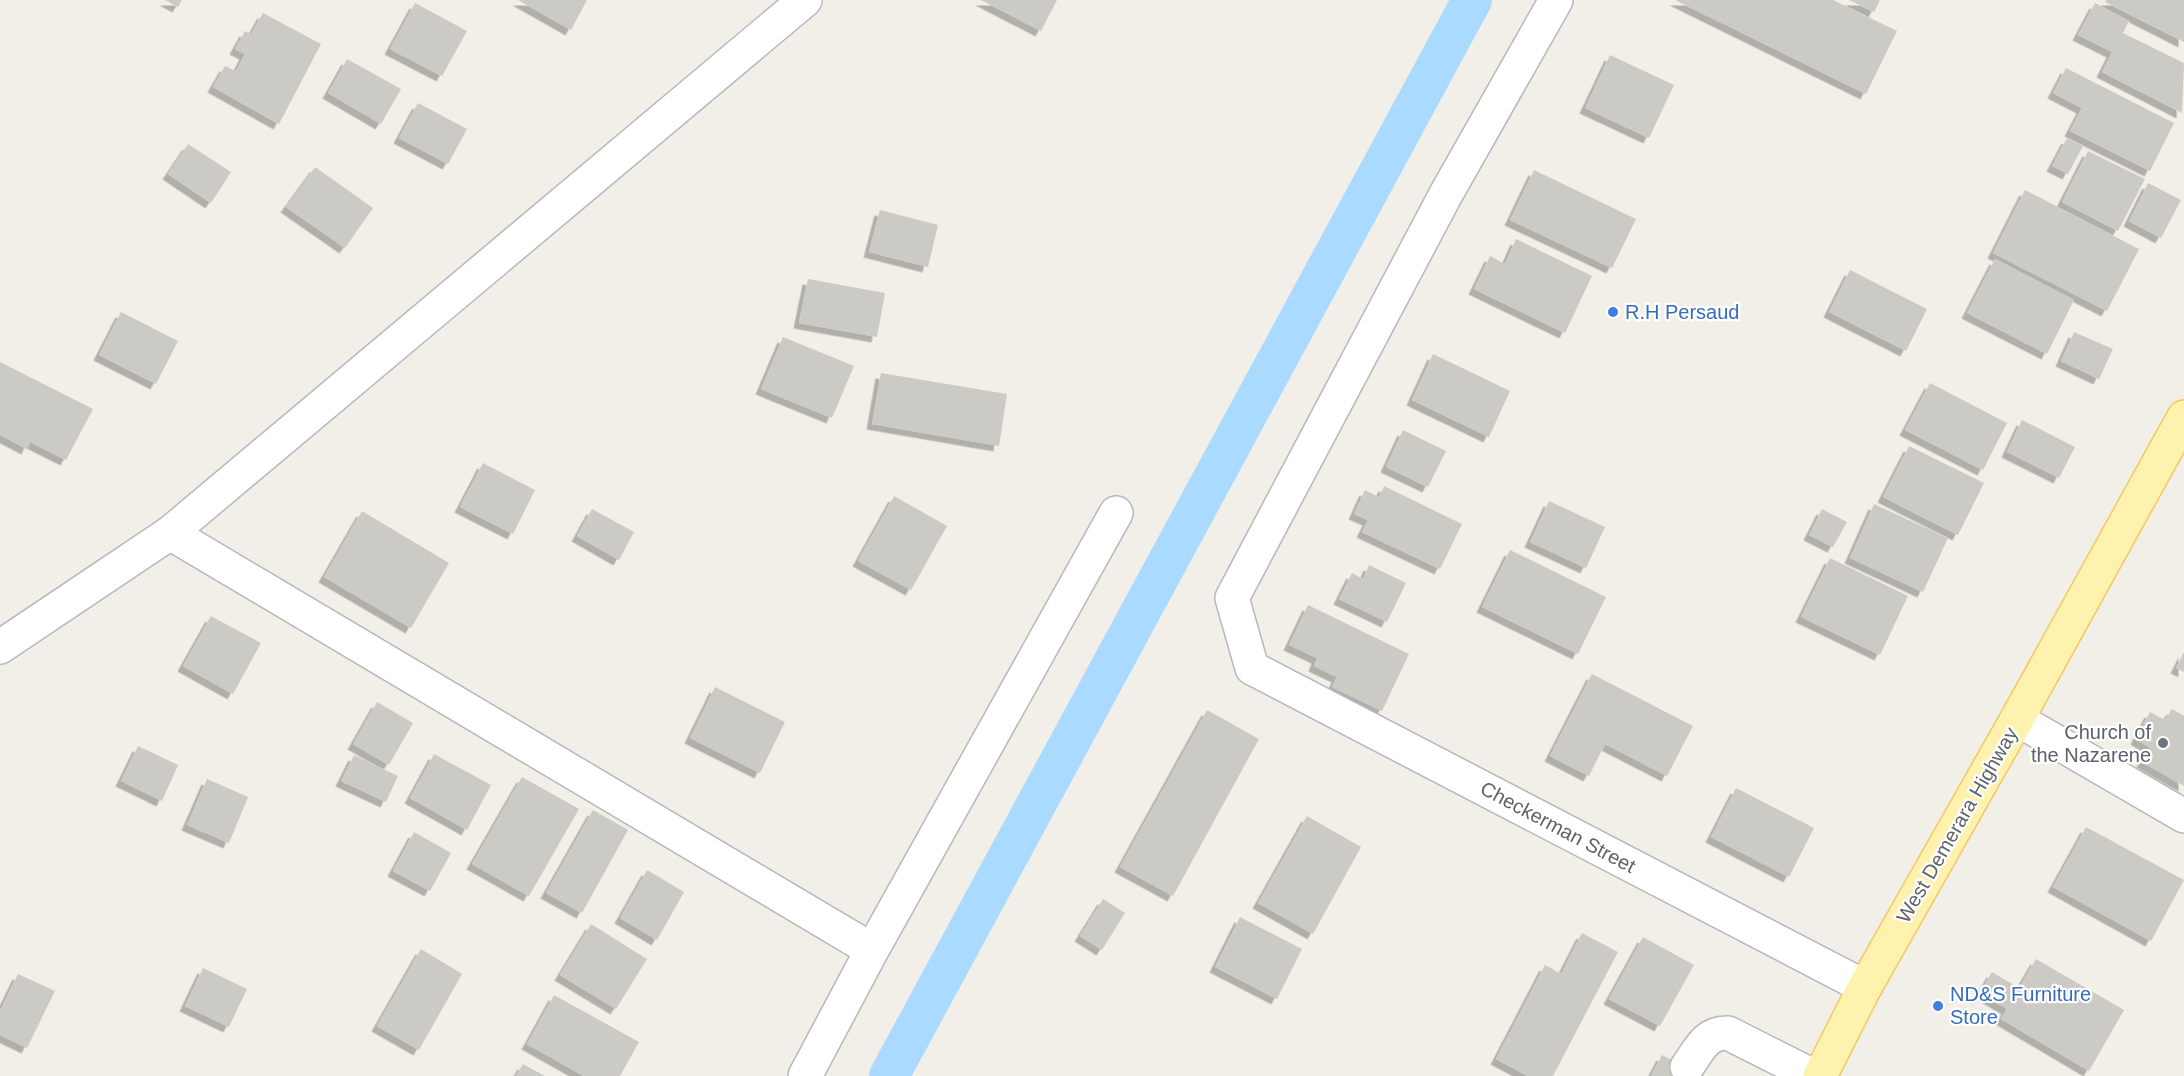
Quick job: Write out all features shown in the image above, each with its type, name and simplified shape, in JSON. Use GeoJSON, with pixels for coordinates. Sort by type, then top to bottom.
{"type":"FeatureCollection","features":[{"type":"Feature","properties":{"kind":"main road","name":"West Demerara Highway"},"geometry":{"type":"LineString","coordinates":[[1820,1076],[1865,987],[2017,720],[2184,417]]}},
{"type":"Feature","properties":{"kind":"street"},"geometry":{"type":"LineString","coordinates":[[0,647],[170,533],[805,0]]}},
{"type":"Feature","properties":{"kind":"street","name":"Checkerman Street"},"geometry":{"type":"LineString","coordinates":[[1556,0],[1446,194],[1232,598],[1251,668],[1865,987]]}},
{"type":"Feature","properties":{"kind":"street"},"geometry":{"type":"LineString","coordinates":[[806,1076],[872,950],[1116,513]]}},
{"type":"Feature","properties":{"kind":"street"},"geometry":{"type":"LineString","coordinates":[[170,533],[872,950]]}},
{"type":"Feature","properties":{"kind":"street"},"geometry":{"type":"LineString","coordinates":[[2017,720],[2184,816]]}},
{"type":"Feature","properties":{"kind":"street"},"geometry":{"type":"LineString","coordinates":[[1687,1067],[1706,1039],[1717,1033],[1728,1033],[1814,1076]]}},
{"type":"Feature","properties":{"kind":"building"},"geometry":{"type":"Polygon","coordinates":[[[165,0],[182,0],[178,7],[165,0]]]}},
{"type":"Feature","properties":{"kind":"building"},"geometry":{"type":"Polygon","coordinates":[[[518,0],[587,0],[571,30],[518,0]]]}},
{"type":"Feature","properties":{"kind":"building"},"geometry":{"type":"Polygon","coordinates":[[[981,0],[1057,0],[1041,31],[981,0]]]}},
{"type":"Feature","properties":{"kind":"building"},"geometry":{"type":"Polygon","coordinates":[[[1675,0],[1833,0],[1897,31],[1866,94],[1675,0]]]}},
{"type":"Feature","properties":{"kind":"building"},"geometry":{"type":"Polygon","coordinates":[[[1849,0],[1880,0],[1874,12],[1849,0]]]}},
{"type":"Feature","properties":{"kind":"building"},"geometry":{"type":"Polygon","coordinates":[[[2106,0],[2184,0],[2184,42],[2105,2],[2106,0]]]}},
{"type":"Feature","properties":{"kind":"building"},"geometry":{"type":"Polygon","coordinates":[[[415,3],[467,31],[442,76],[390,49],[415,3]]]}},
{"type":"Feature","properties":{"kind":"building"},"geometry":{"type":"Polygon","coordinates":[[[2095,3],[2129,21],[2123,33],[2184,63],[2182,113],[2102,72],[2112,52],[2078,35],[2095,3]]]}},
{"type":"Feature","properties":{"kind":"building"},"geometry":{"type":"Polygon","coordinates":[[[263,13],[321,44],[279,124],[213,87],[225,66],[236,71],[245,54],[235,49],[245,31],[251,34],[263,13]]]}},
{"type":"Feature","properties":{"kind":"building"},"geometry":{"type":"Polygon","coordinates":[[[1610,55],[1674,85],[1649,138],[1585,108],[1610,55]]]}},
{"type":"Feature","properties":{"kind":"building"},"geometry":{"type":"Polygon","coordinates":[[[347,59],[401,89],[381,124],[328,93],[347,59]]]}},
{"type":"Feature","properties":{"kind":"building"},"geometry":{"type":"Polygon","coordinates":[[[2066,68],[2174,123],[2150,171],[2070,131],[2082,108],[2053,93],[2066,68]]]}},
{"type":"Feature","properties":{"kind":"building"},"geometry":{"type":"Polygon","coordinates":[[[418,103],[467,129],[448,164],[399,138],[418,103]]]}},
{"type":"Feature","properties":{"kind":"building"},"geometry":{"type":"Polygon","coordinates":[[[2067,138],[2083,146],[2068,174],[2052,166],[2067,138]]]}},
{"type":"Feature","properties":{"kind":"building"},"geometry":{"type":"Polygon","coordinates":[[[188,144],[231,172],[211,203],[168,174],[188,144]]]}},
{"type":"Feature","properties":{"kind":"building"},"geometry":{"type":"Polygon","coordinates":[[[2088,151],[2145,179],[2118,231],[2062,202],[2088,151]]]}},
{"type":"Feature","properties":{"kind":"building"},"geometry":{"type":"Polygon","coordinates":[[[315,167],[373,208],[345,248],[286,207],[315,167]]]}},
{"type":"Feature","properties":{"kind":"building"},"geometry":{"type":"Polygon","coordinates":[[[1534,170],[1636,219],[1612,268],[1510,220],[1534,170]]]}},
{"type":"Feature","properties":{"kind":"building"},"geometry":{"type":"Polygon","coordinates":[[[2148,183],[2181,200],[2161,238],[2129,221],[2148,183]]]}},
{"type":"Feature","properties":{"kind":"building"},"geometry":{"type":"Polygon","coordinates":[[[2025,190],[2139,249],[2107,311],[1993,253],[2025,190]]]}},
{"type":"Feature","properties":{"kind":"building"},"geometry":{"type":"Polygon","coordinates":[[[880,210],[938,225],[928,267],[869,252],[880,210]]]}},
{"type":"Feature","properties":{"kind":"building"},"geometry":{"type":"Polygon","coordinates":[[[1516,239],[1592,276],[1565,333],[1474,289],[1490,256],[1505,264],[1516,239]]]}},
{"type":"Feature","properties":{"kind":"building"},"geometry":{"type":"Polygon","coordinates":[[[1995,259],[2074,300],[2047,354],[1967,313],[1995,259]]]}},
{"type":"Feature","properties":{"kind":"building"},"geometry":{"type":"Polygon","coordinates":[[[1850,270],[1927,309],[1906,351],[1829,312],[1850,270]]]}},
{"type":"Feature","properties":{"kind":"building"},"geometry":{"type":"Polygon","coordinates":[[[808,279],[885,293],[877,337],[799,323],[808,279]]]}},
{"type":"Feature","properties":{"kind":"building"},"geometry":{"type":"Polygon","coordinates":[[[121,312],[178,341],[156,384],[99,355],[121,312]]]}},
{"type":"Feature","properties":{"kind":"building"},"geometry":{"type":"Polygon","coordinates":[[[2074,332],[2113,349],[2099,379],[2061,361],[2074,332]]]}},
{"type":"Feature","properties":{"kind":"building"},"geometry":{"type":"Polygon","coordinates":[[[783,337],[854,366],[832,418],[761,389],[783,337]]]}},
{"type":"Feature","properties":{"kind":"building"},"geometry":{"type":"Polygon","coordinates":[[[1433,354],[1510,391],[1489,437],[1412,400],[1433,354]]]}},
{"type":"Feature","properties":{"kind":"building"},"geometry":{"type":"Polygon","coordinates":[[[0,362],[93,409],[66,460],[30,442],[27,449],[0,435],[0,362]]]}},
{"type":"Feature","properties":{"kind":"building"},"geometry":{"type":"Polygon","coordinates":[[[881,373],[1007,394],[999,446],[872,424],[881,373]]]}},
{"type":"Feature","properties":{"kind":"building"},"geometry":{"type":"Polygon","coordinates":[[[1930,383],[2007,423],[1983,470],[1905,430],[1930,383]]]}},
{"type":"Feature","properties":{"kind":"building"},"geometry":{"type":"Polygon","coordinates":[[[2022,420],[2075,447],[2059,478],[2007,452],[2022,420]]]}},
{"type":"Feature","properties":{"kind":"building"},"geometry":{"type":"Polygon","coordinates":[[[1403,430],[1446,451],[1428,487],[1386,467],[1403,430]]]}},
{"type":"Feature","properties":{"kind":"building"},"geometry":{"type":"Polygon","coordinates":[[[1909,446],[1984,483],[1958,535],[1883,497],[1909,446]]]}},
{"type":"Feature","properties":{"kind":"building"},"geometry":{"type":"Polygon","coordinates":[[[483,463],[535,490],[513,534],[460,507],[483,463]]]}},
{"type":"Feature","properties":{"kind":"building"},"geometry":{"type":"Polygon","coordinates":[[[1384,486],[1462,524],[1440,569],[1362,532],[1368,520],[1354,514],[1365,490],[1379,497],[1384,486]]]}},
{"type":"Feature","properties":{"kind":"building"},"geometry":{"type":"Polygon","coordinates":[[[894,496],[947,526],[911,590],[858,561],[894,496]]]}},
{"type":"Feature","properties":{"kind":"building"},"geometry":{"type":"Polygon","coordinates":[[[1549,501],[1605,527],[1586,568],[1530,542],[1549,501]]]}},
{"type":"Feature","properties":{"kind":"building"},"geometry":{"type":"Polygon","coordinates":[[[1874,504],[1948,538],[1923,592],[1850,558],[1874,504]]]}},
{"type":"Feature","properties":{"kind":"building"},"geometry":{"type":"Polygon","coordinates":[[[592,509],[634,532],[619,560],[577,536],[592,509]]]}},
{"type":"Feature","properties":{"kind":"building"},"geometry":{"type":"Polygon","coordinates":[[[1822,509],[1847,522],[1833,547],[1809,535],[1822,509]]]}},
{"type":"Feature","properties":{"kind":"building"},"geometry":{"type":"Polygon","coordinates":[[[362,511],[449,563],[411,628],[324,577],[362,511]]]}},
{"type":"Feature","properties":{"kind":"building"},"geometry":{"type":"Polygon","coordinates":[[[1510,550],[1606,597],[1578,654],[1482,607],[1510,550]]]}},
{"type":"Feature","properties":{"kind":"building"},"geometry":{"type":"Polygon","coordinates":[[[1830,558],[1908,596],[1880,655],[1801,617],[1830,558]]]}},
{"type":"Feature","properties":{"kind":"building"},"geometry":{"type":"Polygon","coordinates":[[[1369,565],[1406,583],[1387,622],[1339,599],[1352,573],[1363,579],[1369,565]]]}},
{"type":"Feature","properties":{"kind":"building"},"geometry":{"type":"Polygon","coordinates":[[[1308,605],[1409,654],[1382,711],[1332,687],[1337,677],[1314,666],[1317,658],[1289,645],[1308,605]]]}},
{"type":"Feature","properties":{"kind":"building"},"geometry":{"type":"Polygon","coordinates":[[[211,616],[261,643],[233,694],[183,666],[211,616]]]}},
{"type":"Feature","properties":{"kind":"building"},"geometry":{"type":"Polygon","coordinates":[[[2184,652],[2184,672],[2176,668],[2184,652]]]}},
{"type":"Feature","properties":{"kind":"building"},"geometry":{"type":"Polygon","coordinates":[[[1592,674],[1693,726],[1667,776],[1605,744],[1589,776],[1550,756],[1592,674]]]}},
{"type":"Feature","properties":{"kind":"building"},"geometry":{"type":"Polygon","coordinates":[[[715,687],[785,722],[760,773],[690,738],[715,687]]]}},
{"type":"Feature","properties":{"kind":"building"},"geometry":{"type":"Polygon","coordinates":[[[377,702],[413,723],[389,765],[353,744],[377,702]]]}},
{"type":"Feature","properties":{"kind":"building","name":"Church of the Nazarene"},"geometry":{"type":"Polygon","coordinates":[[[2172,709],[2184,716],[2184,786],[2142,762],[2150,748],[2136,739],[2150,712],[2165,720],[2172,709]]]}},
{"type":"Feature","properties":{"kind":"building"},"geometry":{"type":"Polygon","coordinates":[[[1207,710],[1259,739],[1173,896],[1120,867],[1207,710]]]}},
{"type":"Feature","properties":{"kind":"building"},"geometry":{"type":"Polygon","coordinates":[[[138,746],[178,765],[162,801],[121,781],[138,746]]]}},
{"type":"Feature","properties":{"kind":"building"},"geometry":{"type":"Polygon","coordinates":[[[434,754],[491,785],[467,830],[410,798],[434,754]]]}},
{"type":"Feature","properties":{"kind":"building"},"geometry":{"type":"Polygon","coordinates":[[[354,755],[398,776],[386,802],[341,781],[354,755]]]}},
{"type":"Feature","properties":{"kind":"building"},"geometry":{"type":"Polygon","coordinates":[[[522,777],[579,809],[529,896],[472,864],[522,777]]]}},
{"type":"Feature","properties":{"kind":"building"},"geometry":{"type":"Polygon","coordinates":[[[207,779],[248,797],[229,843],[187,825],[207,779]]]}},
{"type":"Feature","properties":{"kind":"building"},"geometry":{"type":"Polygon","coordinates":[[[1736,788],[1814,828],[1789,877],[1711,837],[1736,788]]]}},
{"type":"Feature","properties":{"kind":"building"},"geometry":{"type":"Polygon","coordinates":[[[593,810],[628,830],[582,913],[546,893],[593,810]]]}},
{"type":"Feature","properties":{"kind":"building"},"geometry":{"type":"Polygon","coordinates":[[[1307,816],[1361,847],[1313,934],[1258,903],[1307,816]]]}},
{"type":"Feature","properties":{"kind":"building"},"geometry":{"type":"Polygon","coordinates":[[[2086,827],[2184,880],[2151,941],[2053,887],[2086,827]]]}},
{"type":"Feature","properties":{"kind":"building"},"geometry":{"type":"Polygon","coordinates":[[[414,832],[451,853],[430,891],[393,871],[414,832]]]}},
{"type":"Feature","properties":{"kind":"building"},"geometry":{"type":"Polygon","coordinates":[[[647,870],[684,892],[657,940],[620,918],[647,870]]]}},
{"type":"Feature","properties":{"kind":"building"},"geometry":{"type":"Polygon","coordinates":[[[1103,899],[1125,913],[1102,950],[1080,936],[1103,899]]]}},
{"type":"Feature","properties":{"kind":"building"},"geometry":{"type":"Polygon","coordinates":[[[1240,917],[1302,949],[1277,999],[1215,967],[1240,917]]]}},
{"type":"Feature","properties":{"kind":"building"},"geometry":{"type":"Polygon","coordinates":[[[591,924],[647,959],[616,1009],[560,975],[591,924]]]}},
{"type":"Feature","properties":{"kind":"building"},"geometry":{"type":"Polygon","coordinates":[[[1582,933],[1618,952],[1553,1076],[1528,1076],[1496,1059],[1545,965],[1561,974],[1582,933]]]}},
{"type":"Feature","properties":{"kind":"building"},"geometry":{"type":"Polygon","coordinates":[[[1643,937],[1694,965],[1660,1026],[1609,999],[1643,937]]]}},
{"type":"Feature","properties":{"kind":"building"},"geometry":{"type":"Polygon","coordinates":[[[421,949],[462,974],[419,1050],[377,1026],[421,949]]]}},
{"type":"Feature","properties":{"kind":"building"},"geometry":{"type":"Polygon","coordinates":[[[2036,959],[2124,1010],[2089,1071],[2001,1019],[2007,1009],[1980,993],[1992,972],[2019,988],[2036,959]]]}},
{"type":"Feature","properties":{"kind":"building"},"geometry":{"type":"Polygon","coordinates":[[[203,968],[247,989],[229,1027],[185,1006],[203,968]]]}},
{"type":"Feature","properties":{"kind":"building"},"geometry":{"type":"Polygon","coordinates":[[[18,974],[55,991],[27,1048],[0,1035],[0,1011],[18,974]]]}},
{"type":"Feature","properties":{"kind":"building"},"geometry":{"type":"Polygon","coordinates":[[[554,995],[639,1042],[620,1076],[584,1076],[527,1044],[554,995]]]}},
{"type":"Feature","properties":{"kind":"building"},"geometry":{"type":"Polygon","coordinates":[[[1662,1055],[1704,1076],[1651,1076],[1662,1055]]]}},
{"type":"Feature","properties":{"kind":"building"},"geometry":{"type":"Polygon","coordinates":[[[523,1064],[545,1076],[516,1076],[523,1064]]]}},
{"type":"Feature","properties":{"kind":"waterway"},"geometry":{"type":"LineString","coordinates":[[889,1076],[1472,0]]}},
{"type":"Feature","properties":{"kind":"place","name":"R.H Persaud"},"geometry":{"type":"Point","coordinates":[1613,312]}},
{"type":"Feature","properties":{"kind":"place","name":"Church of the Nazarene"},"geometry":{"type":"Point","coordinates":[2163,743]}},
{"type":"Feature","properties":{"kind":"place","name":"ND&S Furniture Store"},"geometry":{"type":"Point","coordinates":[1938,1006]}}]}
